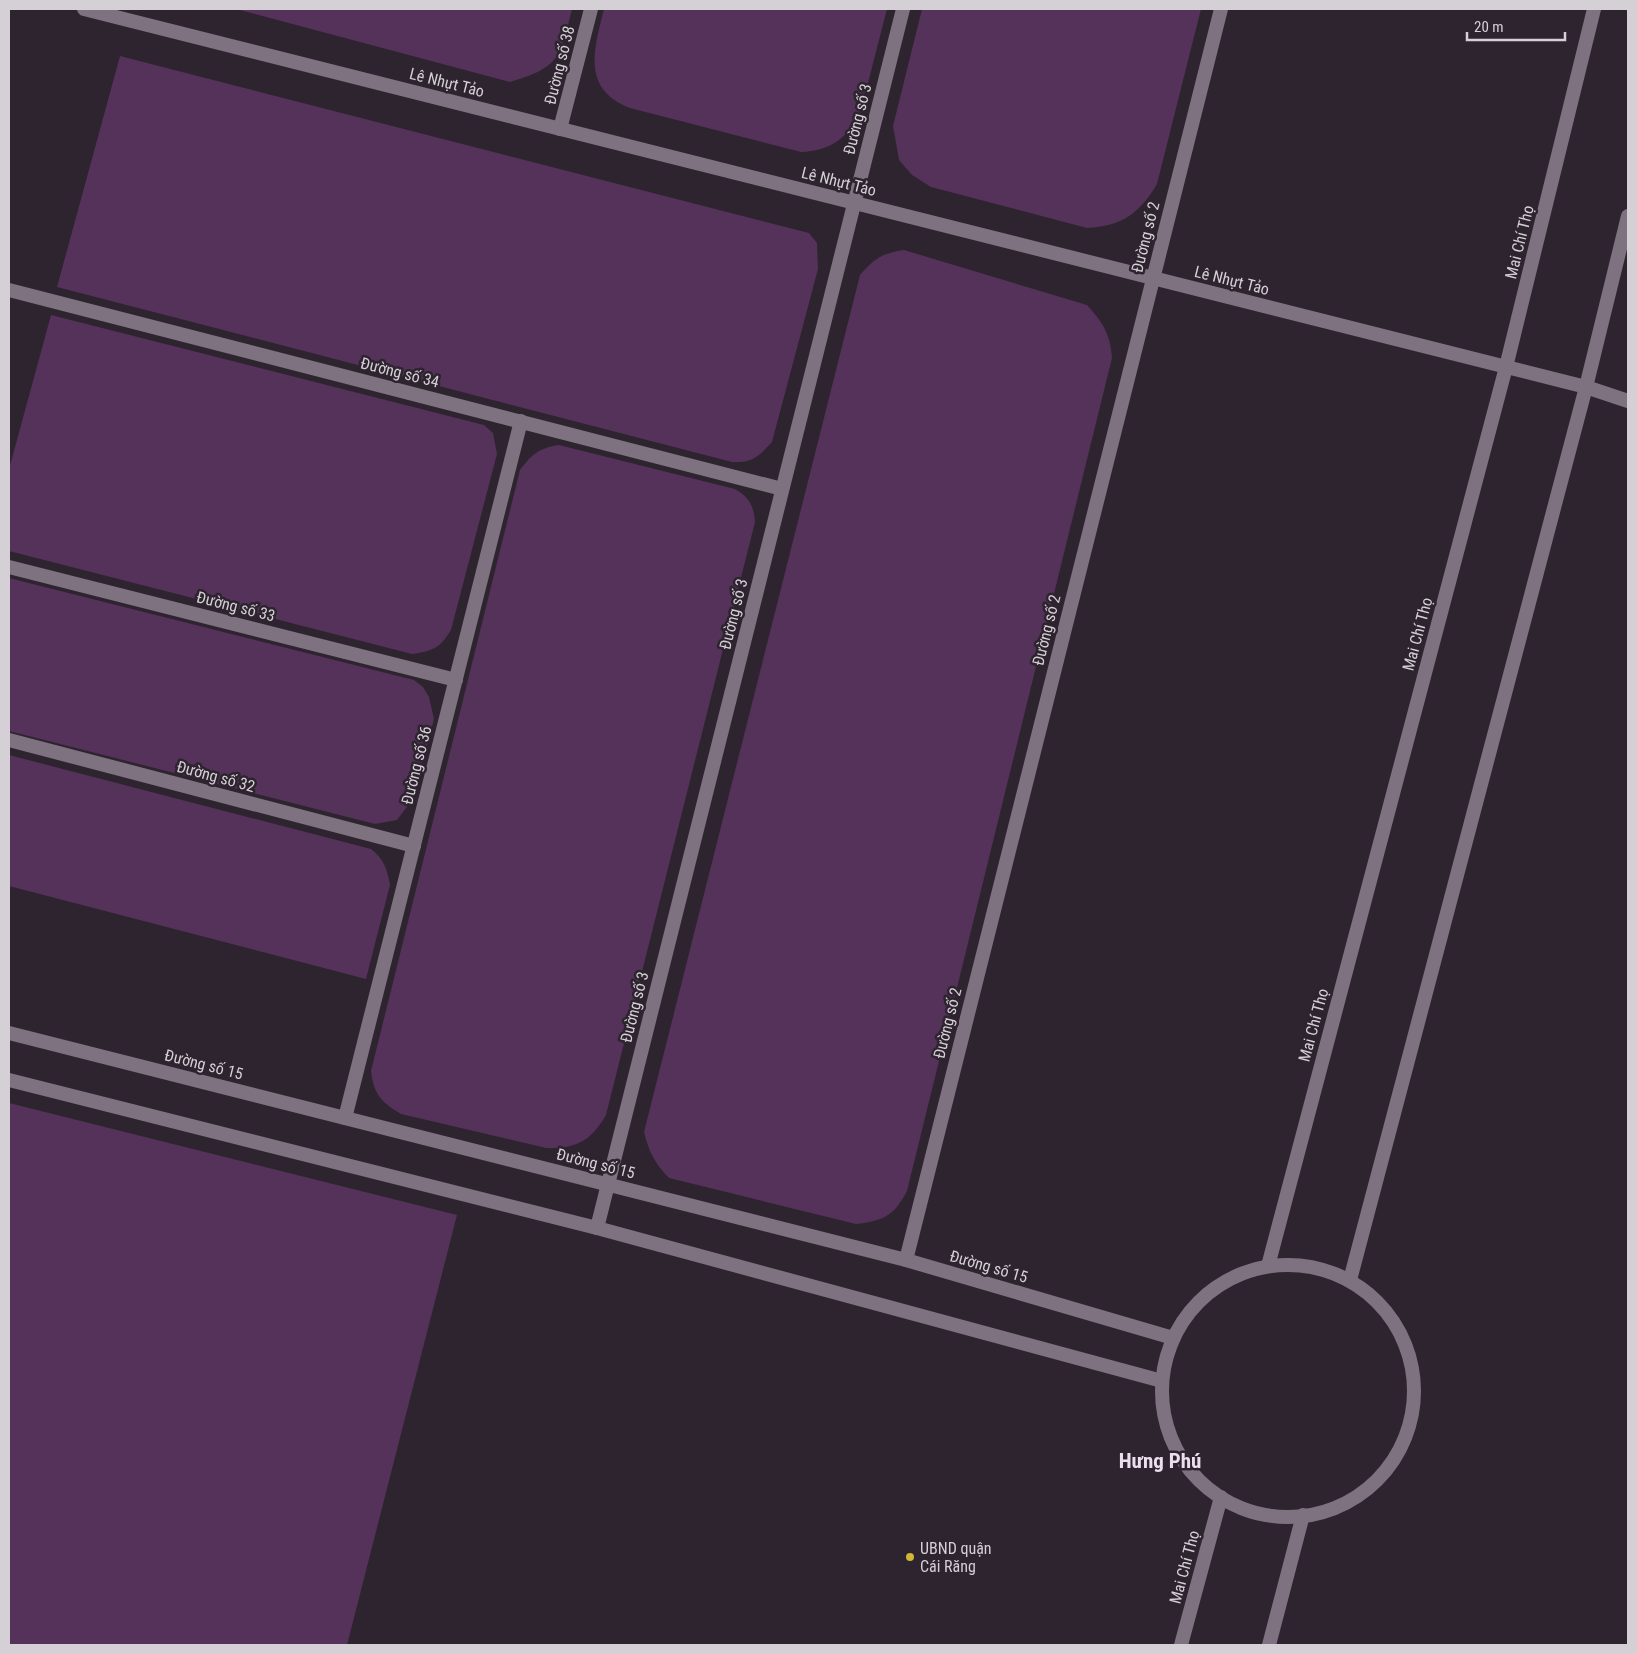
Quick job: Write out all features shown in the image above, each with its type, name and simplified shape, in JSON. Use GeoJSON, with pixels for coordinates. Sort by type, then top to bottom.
{"type":"FeatureCollection","features":[{"type":"Feature","properties":{"kind":"street","name":"Lê Nhựt Tảo"},"geometry":{"type":"LineString","coordinates":[[84,9],[1586,387],[1628,401]]}},
{"type":"Feature","properties":{"kind":"street","name":"Đường số 38"},"geometry":{"type":"LineString","coordinates":[[560,129],[591,9]]}},
{"type":"Feature","properties":{"kind":"street","name":"Đường số 3"},"geometry":{"type":"LineString","coordinates":[[597,1228],[903,9]]}},
{"type":"Feature","properties":{"kind":"street","name":"Đường số 2"},"geometry":{"type":"LineString","coordinates":[[906,1260],[1221,9]]}},
{"type":"Feature","properties":{"kind":"street","name":"Mai Chí Thọ"},"geometry":{"type":"LineString","coordinates":[[1268,1266],[1506,367],[1594,9]]}},
{"type":"Feature","properties":{"kind":"street"},"geometry":{"type":"LineString","coordinates":[[1350,1280],[1586,387],[1628,216]]}},
{"type":"Feature","properties":{"kind":"street","name":"Đường số 34"},"geometry":{"type":"LineString","coordinates":[[9,290],[782,489]]}},
{"type":"Feature","properties":{"kind":"street","name":"Đường số 36"},"geometry":{"type":"LineString","coordinates":[[346,1118],[521,421]]}},
{"type":"Feature","properties":{"kind":"street","name":"Đường số 33"},"geometry":{"type":"LineString","coordinates":[[9,566],[456,680]]}},
{"type":"Feature","properties":{"kind":"street","name":"Đường số 32"},"geometry":{"type":"LineString","coordinates":[[9,740],[414,846]]}},
{"type":"Feature","properties":{"kind":"street","name":"Đường số 15"},"geometry":{"type":"LineString","coordinates":[[9,1033],[906,1260],[1173,1338]]}},
{"type":"Feature","properties":{"kind":"street"},"geometry":{"type":"LineString","coordinates":[[9,1080],[597,1228],[1162,1382]]}},
{"type":"Feature","properties":{"kind":"street"},"geometry":{"type":"LineString","coordinates":[[1268,1266],[1310,1267],[1350,1280],[1382,1306],[1405,1342],[1414,1382],[1410,1423],[1393,1462],[1364,1492],[1327,1511],[1286,1518],[1246,1511],[1211,1492],[1181,1460],[1165,1421],[1162,1382],[1173,1338],[1202,1299],[1232,1278],[1268,1266]]}},
{"type":"Feature","properties":{"kind":"street","name":"Mai Chí Thọ"},"geometry":{"type":"LineString","coordinates":[[1181,1645],[1221,1497]]}},
{"type":"Feature","properties":{"kind":"street"},"geometry":{"type":"LineString","coordinates":[[1269,1645],[1303,1515]]}},
{"type":"Feature","properties":{"kind":"shaded area"},"geometry":{"type":"Polygon","coordinates":[[[236,9],[572,9],[561,49],[556,58],[540,71],[510,82],[236,9]]]}},
{"type":"Feature","properties":{"kind":"shaded area"},"geometry":{"type":"Polygon","coordinates":[[[604,9],[887,9],[860,114],[855,123],[843,137],[829,146],[801,152],[630,108],[614,100],[604,90],[598,79],[595,66],[597,39],[604,9]]]}},
{"type":"Feature","properties":{"kind":"shaded area"},"geometry":{"type":"Polygon","coordinates":[[[922,9],[1201,9],[1157,184],[1136,211],[1110,225],[1087,228],[931,187],[912,175],[899,160],[893,126],[922,9]]]}},
{"type":"Feature","properties":{"kind":"shaded area"},"geometry":{"type":"Polygon","coordinates":[[[120,56],[809,233],[817,243],[818,269],[772,442],[755,458],[732,462],[57,287],[120,56]]]}},
{"type":"Feature","properties":{"kind":"shaded area"},"geometry":{"type":"Polygon","coordinates":[[[904,250],[1087,305],[1098,318],[1108,336],[1112,358],[907,1191],[897,1206],[887,1216],[874,1221],[856,1224],[669,1178],[653,1157],[644,1132],[860,275],[879,258],[904,250]]]}},
{"type":"Feature","properties":{"kind":"shaded area"},"geometry":{"type":"Polygon","coordinates":[[[51,315],[484,425],[493,433],[497,454],[451,630],[443,641],[431,650],[412,654],[9,551],[9,469],[51,315]]]}},
{"type":"Feature","properties":{"kind":"shaded area"},"geometry":{"type":"Polygon","coordinates":[[[559,445],[735,489],[744,495],[750,503],[755,522],[606,1115],[595,1131],[582,1142],[566,1147],[546,1148],[401,1114],[388,1106],[380,1097],[374,1086],[371,1071],[520,470],[536,453],[559,445]]]}},
{"type":"Feature","properties":{"kind":"shaded area"},"geometry":{"type":"Polygon","coordinates":[[[9,578],[414,680],[423,687],[429,697],[434,719],[412,800],[397,820],[375,824],[9,731],[9,578]]]}},
{"type":"Feature","properties":{"kind":"shaded area"},"geometry":{"type":"Polygon","coordinates":[[[9,755],[371,849],[384,865],[390,885],[366,979],[9,886],[9,755]]]}},
{"type":"Feature","properties":{"kind":"shaded area"},"geometry":{"type":"Polygon","coordinates":[[[9,1103],[457,1215],[347,1645],[9,1645],[9,1103]]]}},
{"type":"Feature","properties":{"kind":"place","name":"UBND quận Cái Răng"},"geometry":{"type":"Point","coordinates":[910,1557]}},
{"type":"Feature","properties":{"kind":"district","name":"Hưng Phú"},"geometry":{"type":"Point","coordinates":[1160,1461]}}]}
